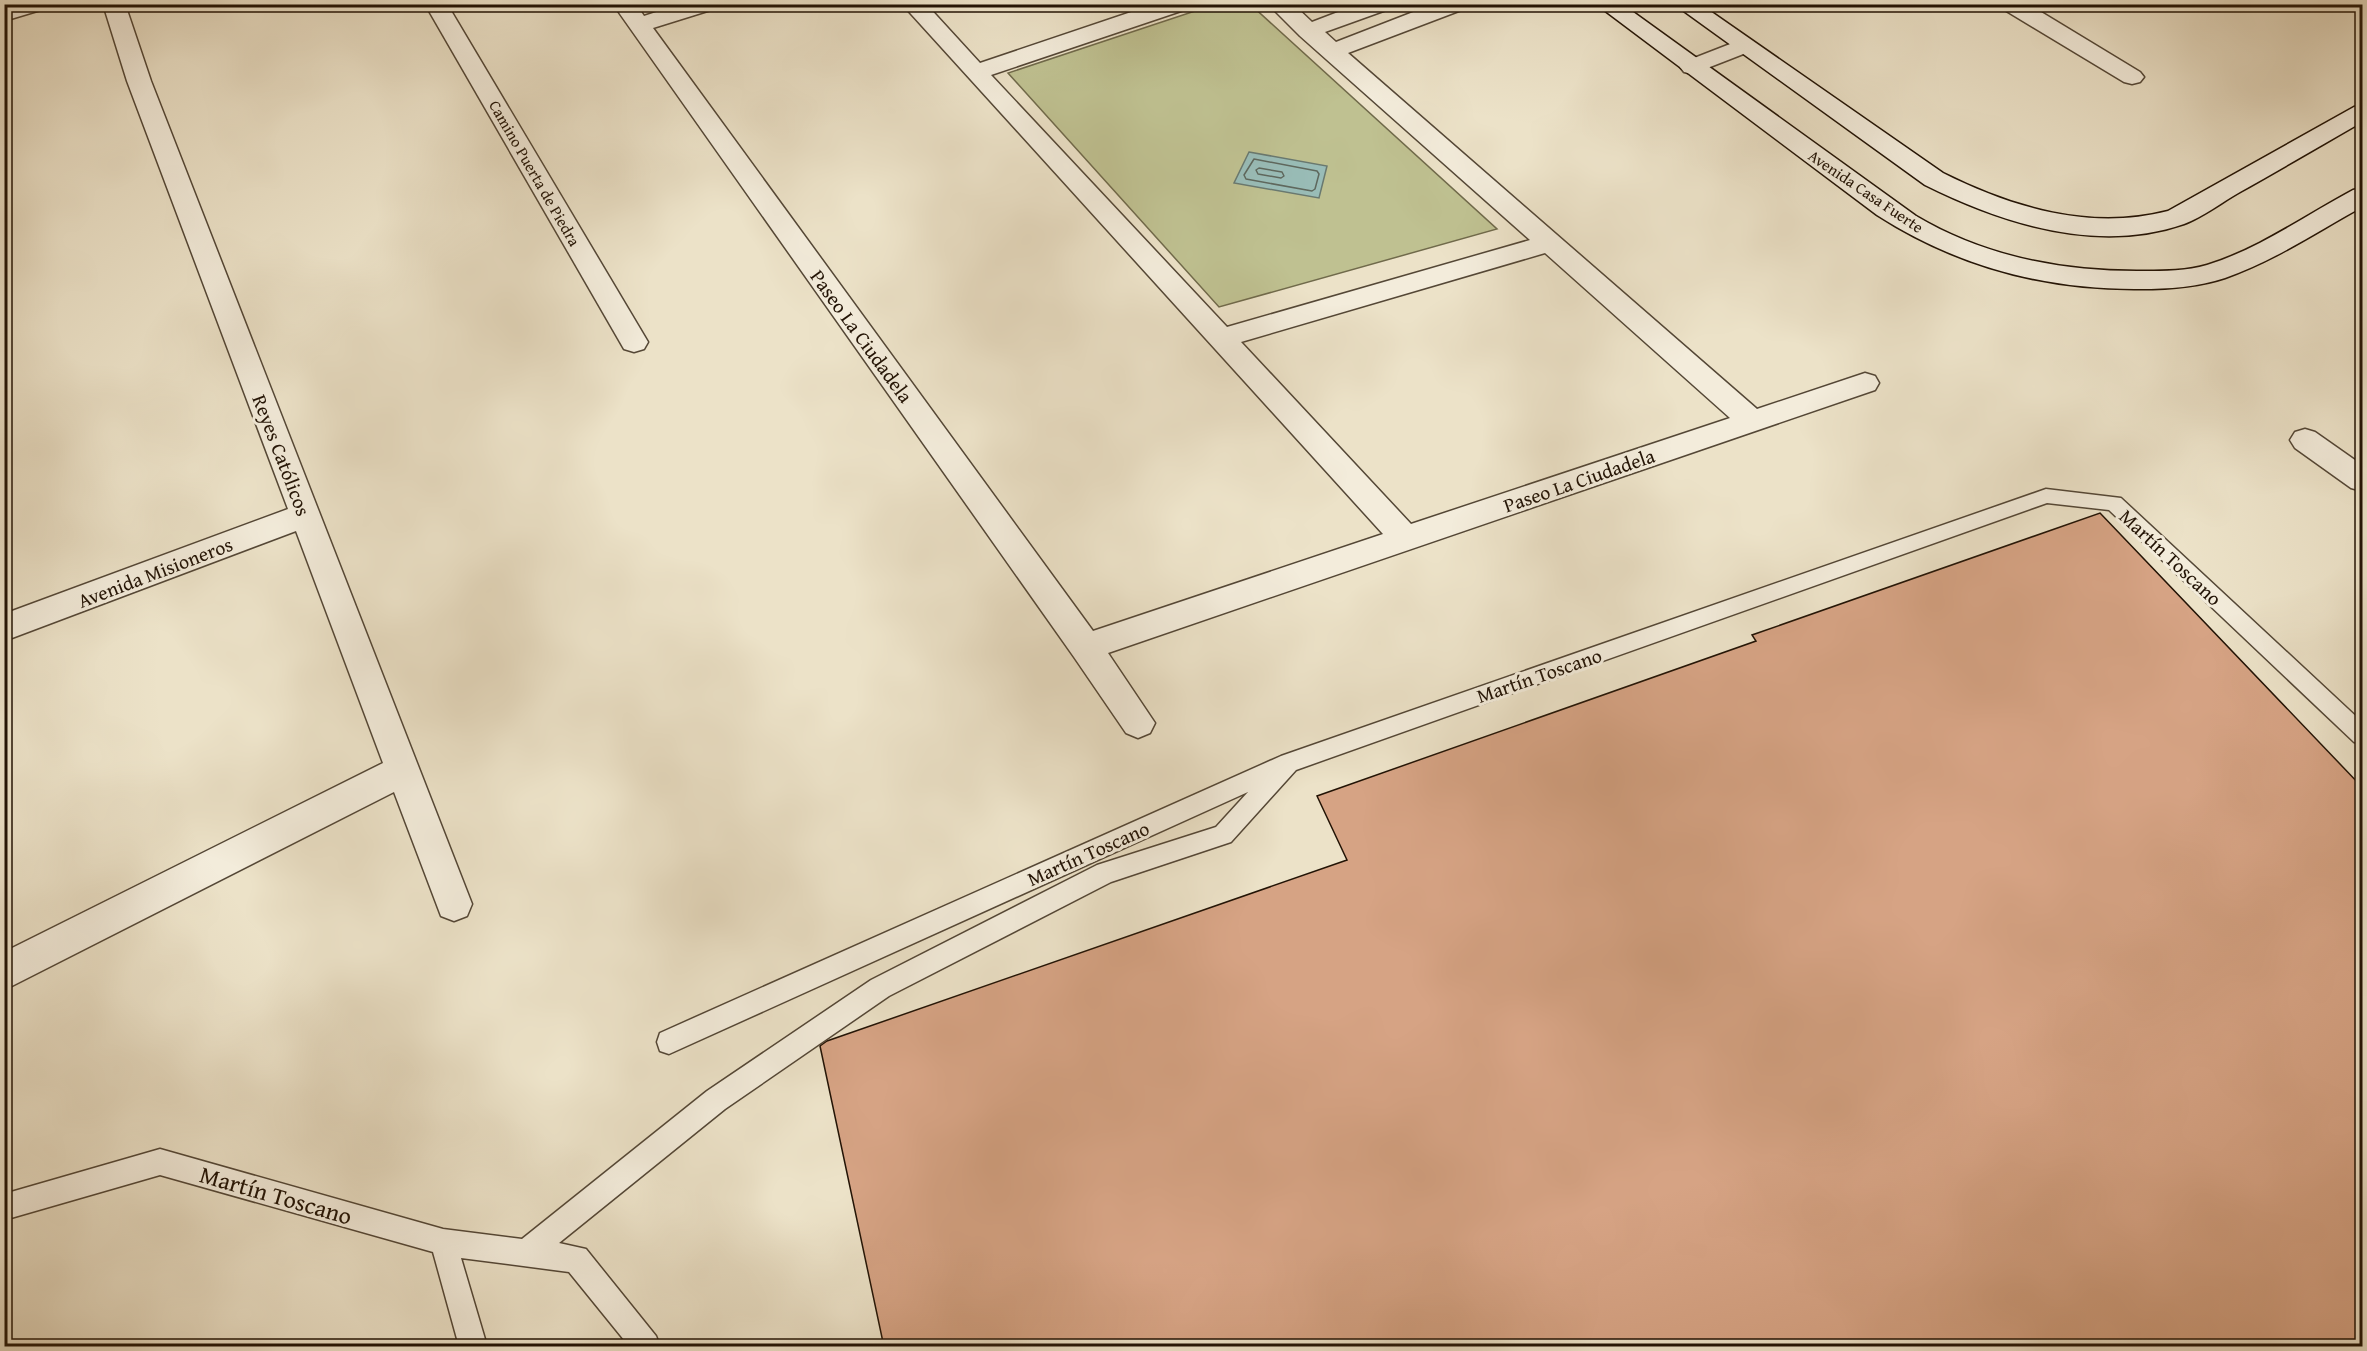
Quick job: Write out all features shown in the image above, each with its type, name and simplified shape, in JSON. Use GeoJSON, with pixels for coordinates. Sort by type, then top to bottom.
{"type":"FeatureCollection","features":[{"type":"Feature","properties":{"kind":"street"},"geometry":{"type":"LineString","coordinates":[[4,14],[36,4]]}},
{"type":"Feature","properties":{"kind":"street","name":"Reyes Católicos"},"geometry":{"type":"LineString","coordinates":[[114,4],[139,81],[454,904]]}},
{"type":"Feature","properties":{"kind":"street","name":"Camino Puerta de Piedra"},"geometry":{"type":"LineString","coordinates":[[436,4],[634,342]]}},
{"type":"Feature","properties":{"kind":"street","name":"Paseo La Ciudadela"},"geometry":{"type":"LineString","coordinates":[[706,4],[631,15],[1086,647],[1138,723]]}},
{"type":"Feature","properties":{"kind":"street"},"geometry":{"type":"LineString","coordinates":[[913,4],[1406,538]]}},
{"type":"Feature","properties":{"kind":"street"},"geometry":{"type":"LineString","coordinates":[[976,72],[1179,4]]}},
{"type":"Feature","properties":{"kind":"street"},"geometry":{"type":"LineString","coordinates":[[1279,4],[1752,421]]}},
{"type":"Feature","properties":{"kind":"street"},"geometry":{"type":"LineString","coordinates":[[1332,51],[1455,4]]}},
{"type":"Feature","properties":{"kind":"street","name":"Avenida Casa Fuerte"},"geometry":{"type":"LineString","coordinates":[[1607,4],[1886,209],[1930,235],[1992,259],[2056,274],[2115,281],[2174,279],[2215,271],[2249,256],[2362,196]]}},
{"type":"Feature","properties":{"kind":"street"},"geometry":{"type":"LineString","coordinates":[[1685,4],[1934,179],[1976,200],[2023,216],[2067,224],[2102,227],[2142,226],[2177,217],[2362,112]]}},
{"type":"Feature","properties":{"kind":"street"},"geometry":{"type":"LineString","coordinates":[[2011,4],[2132,78]]}},
{"type":"Feature","properties":{"kind":"street"},"geometry":{"type":"LineString","coordinates":[[1308,31],[1370,7]]}},
{"type":"Feature","properties":{"kind":"street"},"geometry":{"type":"LineString","coordinates":[[1692,67],[1743,46]]}},
{"type":"Feature","properties":{"kind":"street"},"geometry":{"type":"LineString","coordinates":[[1221,338],[1549,243]]}},
{"type":"Feature","properties":{"kind":"street","name":"Paseo La Ciudadela"},"geometry":{"type":"LineString","coordinates":[[1086,647],[1865,383]]}},
{"type":"Feature","properties":{"kind":"street"},"geometry":{"type":"LineString","coordinates":[[2305,440],[2362,480]]}},
{"type":"Feature","properties":{"kind":"street","name":"Avenida Misioneros"},"geometry":{"type":"LineString","coordinates":[[4,628],[305,515]]}},
{"type":"Feature","properties":{"kind":"street"},"geometry":{"type":"LineString","coordinates":[[4,972],[403,770]]}},
{"type":"Feature","properties":{"kind":"lane","name":"Martín Toscano"},"geometry":{"type":"LineString","coordinates":[[669,1042],[1288,763],[2046,496],[2114,503],[2362,735]]}},
{"type":"Feature","properties":{"kind":"lane"},"geometry":{"type":"LineString","coordinates":[[526,1253],[716,1100],[880,988],[1105,873],[1223,835],[1288,763]]}},
{"type":"Feature","properties":{"kind":"lane","name":"Martín Toscano"},"geometry":{"type":"LineString","coordinates":[[4,1207],[160,1162],[443,1242],[576,1259],[646,1347]]}},
{"type":"Feature","properties":{"kind":"lane"},"geometry":{"type":"LineString","coordinates":[[443,1242],[473,1347]]}},
{"type":"Feature","properties":{"kind":"green space"},"geometry":{"type":"Polygon","coordinates":[[[1213,5],[1251,5],[1497,229],[1219,307],[1008,73],[1213,5]]]}},
{"type":"Feature","properties":{"kind":"water"},"geometry":{"type":"Polygon","coordinates":[[[1249,152],[1327,166],[1319,198],[1234,183],[1249,152]]]}},
{"type":"Feature","properties":{"kind":"building"},"geometry":{"type":"Polygon","coordinates":[[[2100,513],[2362,787],[2362,1347],[884,1347],[820,1046],[827,1041],[1347,860],[1317,796],[1756,641],[1752,635],[2100,513]]]}}]}
